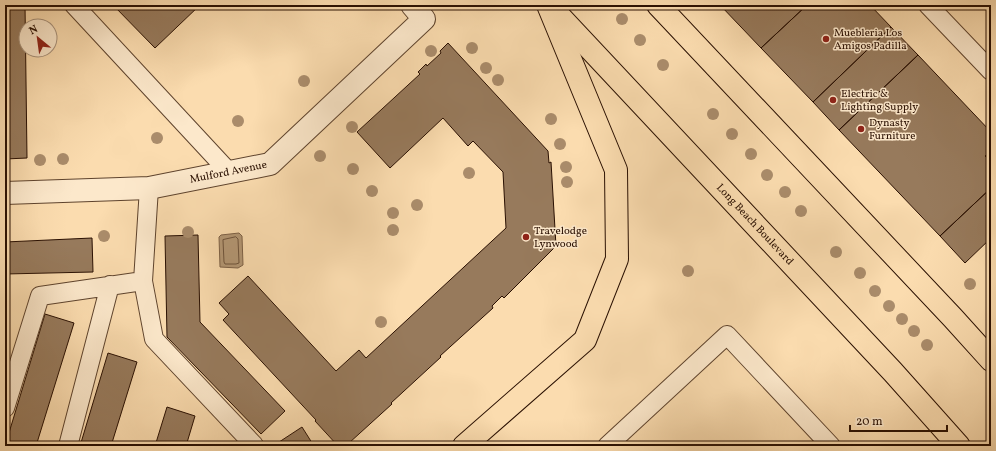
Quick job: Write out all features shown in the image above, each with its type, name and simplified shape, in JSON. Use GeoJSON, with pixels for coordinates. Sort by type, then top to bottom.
{"type":"FeatureCollection","features":[{"type":"Feature","properties":{"kind":"main road"},"geometry":{"type":"LineString","coordinates":[[464,446],[585,340],[617,259],[616,170],[548,5]]}},
{"type":"Feature","properties":{"kind":"main road","name":"Long Beach Boulevard"},"geometry":{"type":"LineString","coordinates":[[548,5],[894,372],[959,446]]}},
{"type":"Feature","properties":{"kind":"main road"},"geometry":{"type":"LineString","coordinates":[[658,5],[991,360]]}},
{"type":"Feature","properties":{"kind":"street","name":"Mulford Avenue"},"geometry":{"type":"LineString","coordinates":[[5,193],[149,188],[270,164],[424,19],[412,5]]}},
{"type":"Feature","properties":{"kind":"lane"},"geometry":{"type":"LineString","coordinates":[[74,5],[229,172]]}},
{"type":"Feature","properties":{"kind":"lane"},"geometry":{"type":"LineString","coordinates":[[928,5],[991,71]]}},
{"type":"Feature","properties":{"kind":"lane"},"geometry":{"type":"LineString","coordinates":[[149,188],[143,281],[154,340],[254,445],[253,446]]}},
{"type":"Feature","properties":{"kind":"lane"},"geometry":{"type":"LineString","coordinates":[[5,408],[40,296],[143,281]]}},
{"type":"Feature","properties":{"kind":"lane"},"geometry":{"type":"LineString","coordinates":[[68,446],[110,285]]}},
{"type":"Feature","properties":{"kind":"lane"},"geometry":{"type":"LineString","coordinates":[[607,446],[727,335],[831,446]]}},
{"type":"Feature","properties":{"kind":"water"},"geometry":{"type":"Polygon","coordinates":[[[239,233],[242,236],[243,265],[238,268],[220,267],[219,237],[221,235],[239,233]]]}},
{"type":"Feature","properties":{"kind":"building"},"geometry":{"type":"Polygon","coordinates":[[[5,5],[25,5],[25,18],[18,18],[18,58],[26,58],[27,158],[5,159],[5,5]]]}},
{"type":"Feature","properties":{"kind":"building"},"geometry":{"type":"Polygon","coordinates":[[[113,5],[200,5],[155,48],[113,5]]]}},
{"type":"Feature","properties":{"kind":"building"},"geometry":{"type":"Polygon","coordinates":[[[720,5],[807,5],[761,48],[720,5]]]}},
{"type":"Feature","properties":{"kind":"building"},"geometry":{"type":"Polygon","coordinates":[[[807,5],[870,5],[891,27],[813,102],[761,48],[807,5]]]}},
{"type":"Feature","properties":{"kind":"building"},"geometry":{"type":"Polygon","coordinates":[[[891,27],[918,55],[839,130],[813,102],[891,27]]]}},
{"type":"Feature","properties":{"kind":"building","name":"Travelodge Lynwood"},"geometry":{"type":"Polygon","coordinates":[[[448,43],[548,151],[549,163],[551,162],[556,246],[504,298],[502,296],[492,306],[493,308],[440,356],[441,357],[391,403],[392,404],[349,443],[345,446],[338,446],[315,421],[316,420],[223,320],[229,314],[219,303],[248,276],[336,371],[359,350],[366,358],[506,228],[503,172],[473,141],[468,146],[443,118],[390,168],[357,132],[420,74],[418,72],[441,53],[440,51],[448,43]]]}},
{"type":"Feature","properties":{"kind":"building"},"geometry":{"type":"Polygon","coordinates":[[[918,55],[991,132],[991,151],[985,156],[991,162],[991,188],[940,236],[839,130],[918,55]]]}},
{"type":"Feature","properties":{"kind":"building"},"geometry":{"type":"Polygon","coordinates":[[[991,188],[991,238],[965,263],[940,236],[991,188]]]}},
{"type":"Feature","properties":{"kind":"building"},"geometry":{"type":"Polygon","coordinates":[[[198,235],[200,322],[285,411],[261,434],[167,337],[165,236],[198,235]]]}},
{"type":"Feature","properties":{"kind":"building"},"geometry":{"type":"Polygon","coordinates":[[[92,238],[93,272],[5,274],[5,242],[92,238]]]}},
{"type":"Feature","properties":{"kind":"building"},"geometry":{"type":"Polygon","coordinates":[[[45,314],[74,323],[36,446],[5,446],[45,314]]]}},
{"type":"Feature","properties":{"kind":"building"},"geometry":{"type":"Polygon","coordinates":[[[108,353],[137,362],[111,446],[80,446],[108,353]]]}},
{"type":"Feature","properties":{"kind":"building"},"geometry":{"type":"Polygon","coordinates":[[[167,407],[195,416],[186,446],[155,446],[167,407]]]}},
{"type":"Feature","properties":{"kind":"building"},"geometry":{"type":"Polygon","coordinates":[[[302,427],[314,446],[273,446],[302,427]]]}},
{"type":"Feature","properties":{"kind":"place","name":"Muebleria Los Amigos Padilla"},"geometry":{"type":"Point","coordinates":[826,39]}},
{"type":"Feature","properties":{"kind":"place","name":"Electric & Lighting Supply"},"geometry":{"type":"Point","coordinates":[833,100]}},
{"type":"Feature","properties":{"kind":"place","name":"Dynasty Furniture"},"geometry":{"type":"Point","coordinates":[861,129]}},
{"type":"Feature","properties":{"kind":"place","name":"Travelodge Lynwood"},"geometry":{"type":"Point","coordinates":[526,237]}}]}
